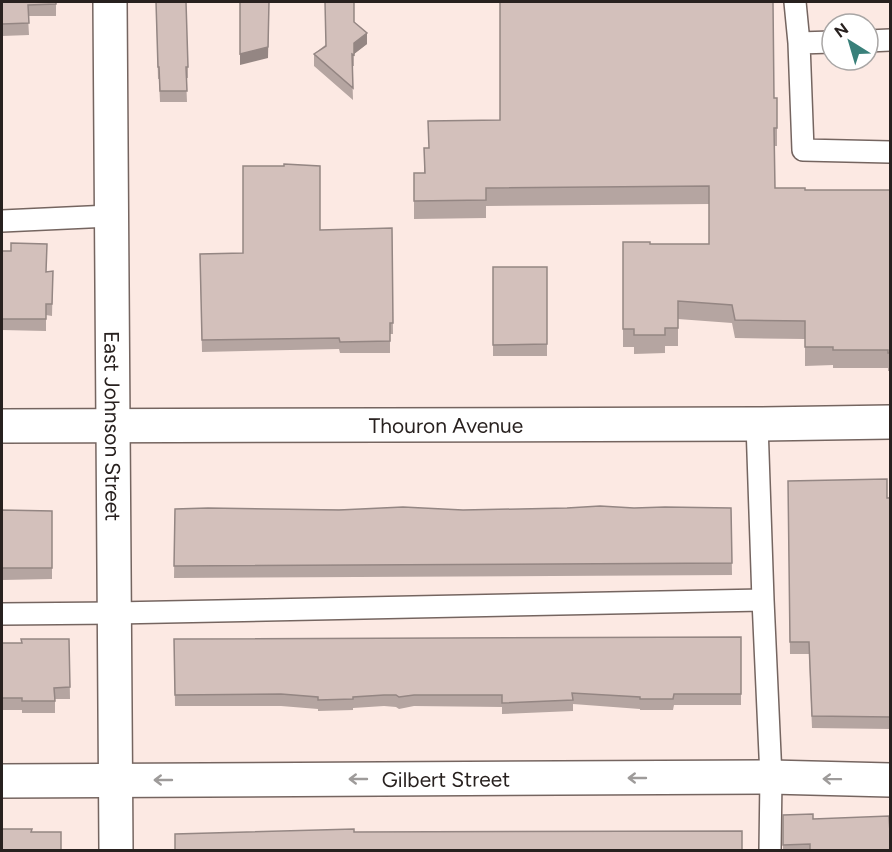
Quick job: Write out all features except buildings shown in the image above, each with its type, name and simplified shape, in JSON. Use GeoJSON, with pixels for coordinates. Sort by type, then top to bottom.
{"type":"FeatureCollection","features":[{"type":"Feature","properties":{"kind":"street","name":"East Johnson Street"},"geometry":{"type":"LineString","coordinates":[[110,2],[116,850]]}},
{"type":"Feature","properties":{"kind":"street","name":"Thouron Avenue"},"geometry":{"type":"LineString","coordinates":[[2,426],[891,422]]}},
{"type":"Feature","properties":{"kind":"street","name":"Gilbert Street"},"geometry":{"type":"LineString","coordinates":[[2,781],[771,777],[891,780]]}},
{"type":"Feature","properties":{"kind":"lane"},"geometry":{"type":"LineString","coordinates":[[795,2],[803,150],[891,152]]}},
{"type":"Feature","properties":{"kind":"lane"},"geometry":{"type":"LineString","coordinates":[[799,43],[820,42]]}},
{"type":"Feature","properties":{"kind":"lane"},"geometry":{"type":"LineString","coordinates":[[2,221],[110,216]]}},
{"type":"Feature","properties":{"kind":"lane"},"geometry":{"type":"LineString","coordinates":[[757,424],[771,777],[770,850]]}},
{"type":"Feature","properties":{"kind":"lane"},"geometry":{"type":"LineString","coordinates":[[2,614],[763,600]]}}]}
